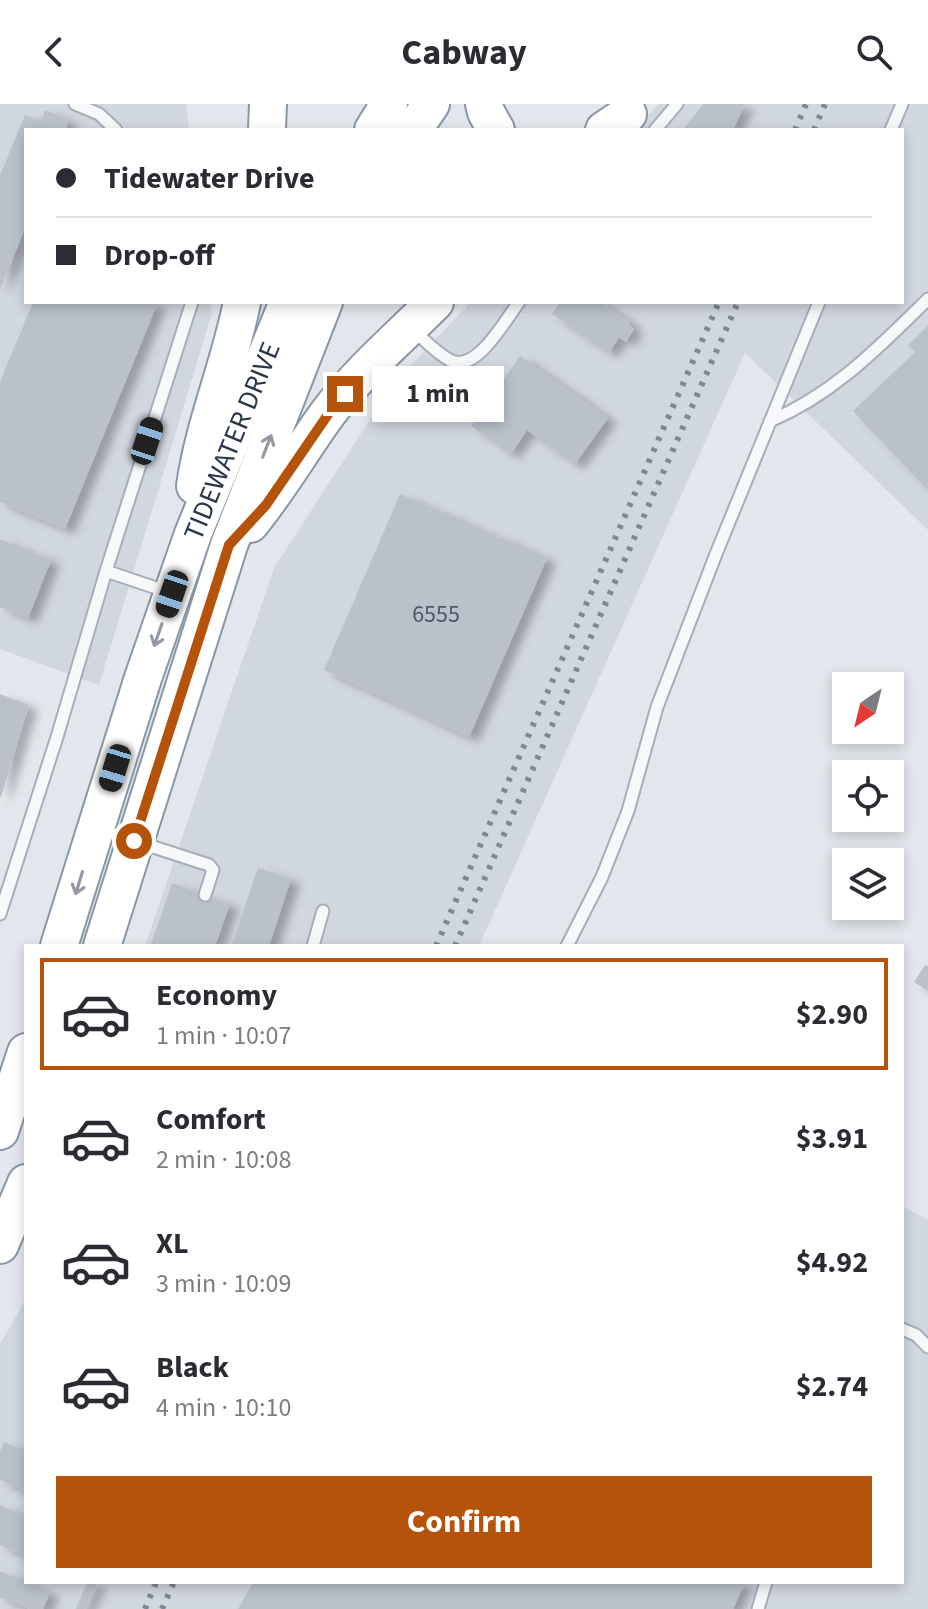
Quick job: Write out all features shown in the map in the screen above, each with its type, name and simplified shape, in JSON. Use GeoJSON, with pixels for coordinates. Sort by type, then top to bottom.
{"type":"FeatureCollection","features":[{"type":"Feature","properties":{"kind":"highway"},"geometry":{"type":"LineString","coordinates":[[267,128],[268,104]]}},
{"type":"Feature","properties":{"kind":"highway"},"geometry":{"type":"LineString","coordinates":[[374,128],[389,104]]}},
{"type":"Feature","properties":{"kind":"highway"},"geometry":{"type":"LineString","coordinates":[[414,128],[431,104]]}},
{"type":"Feature","properties":{"kind":"highway"},"geometry":{"type":"LineString","coordinates":[[484,104],[495,128]]}},
{"type":"Feature","properties":{"kind":"highway"},"geometry":{"type":"LineString","coordinates":[[607,128],[628,114],[615,128]]}},
{"type":"Feature","properties":{"kind":"highway"},"geometry":{"type":"LineString","coordinates":[[193,534],[193,498],[199,456],[242,304]]}},
{"type":"Feature","properties":{"kind":"highway","name":"TIDEWATER DRIVE"},"geometry":{"type":"LineString","coordinates":[[60,944],[193,534],[287,304]]}},
{"type":"Feature","properties":{"kind":"highway","name":"TIDEWATER DRIVE"},"geometry":{"type":"LineString","coordinates":[[103,944],[229,545],[323,304]]}},
{"type":"Feature","properties":{"kind":"highway"},"geometry":{"type":"LineString","coordinates":[[229,545],[266,505],[329,413],[360,376],[433,304]]}},
{"type":"Feature","properties":{"kind":"highway"},"geometry":{"type":"LineString","coordinates":[[0,1131],[24,1058]]}},
{"type":"Feature","properties":{"kind":"highway"},"geometry":{"type":"LineString","coordinates":[[0,1245],[24,1188]]}},
{"type":"Feature","properties":{"kind":"lane"},"geometry":{"type":"LineString","coordinates":[[75,104],[99,114],[114,128]]}},
{"type":"Feature","properties":{"kind":"lane"},"geometry":{"type":"LineString","coordinates":[[657,128],[677,104]]}},
{"type":"Feature","properties":{"kind":"lane"},"geometry":{"type":"LineString","coordinates":[[892,128],[902,104]]}},
{"type":"Feature","properties":{"kind":"lane"},"geometry":{"type":"LineString","coordinates":[[770,421],[822,394],[859,367],[928,299]]}},
{"type":"Feature","properties":{"kind":"lane"},"geometry":{"type":"LineString","coordinates":[[0,914],[191,304]]}},
{"type":"Feature","properties":{"kind":"lane"},"geometry":{"type":"LineString","coordinates":[[410,327],[451,361],[464,363],[475,359],[517,304]]}},
{"type":"Feature","properties":{"kind":"lane"},"geometry":{"type":"LineString","coordinates":[[568,944],[602,877],[628,811],[657,707],[818,304]]}},
{"type":"Feature","properties":{"kind":"lane"},"geometry":{"type":"LineString","coordinates":[[106,571],[172,594]]}},
{"type":"Feature","properties":{"kind":"lane"},"geometry":{"type":"LineString","coordinates":[[96,828],[209,865],[213,870],[205,895]]}},
{"type":"Feature","properties":{"kind":"lane"},"geometry":{"type":"LineString","coordinates":[[314,944],[323,911]]}},
{"type":"Feature","properties":{"kind":"lane"},"geometry":{"type":"LineString","coordinates":[[904,1330],[916,1335],[928,1347]]}},
{"type":"Feature","properties":{"kind":"lane"},"geometry":{"type":"LineString","coordinates":[[758,1609],[765,1584]]}},
{"type":"Feature","properties":{"kind":"shaded area"},"geometry":{"type":"Polygon","coordinates":[[[0,104],[186,104],[189,128],[24,128],[24,304],[210,304],[212,313],[99,685],[0,649],[0,104]]]}},
{"type":"Feature","properties":{"kind":"shaded area"},"geometry":{"type":"Polygon","coordinates":[[[659,104],[928,104],[928,530],[745,353],[480,944],[146,944],[274,568],[393,384],[469,304],[904,304],[904,128],[636,128],[659,104]]]}},
{"type":"Feature","properties":{"kind":"shaded area"},"geometry":{"type":"Polygon","coordinates":[[[904,1207],[928,1220],[928,1609],[0,1609],[0,1344],[24,1302],[24,1584],[904,1584],[904,1207]]]}},
{"type":"Feature","properties":{"kind":"building"},"geometry":{"type":"Polygon","coordinates":[[[703,104],[745,104],[734,128],[685,128],[703,104]]]}},
{"type":"Feature","properties":{"kind":"building"},"geometry":{"type":"Polygon","coordinates":[[[45,110],[69,120],[66,128],[24,128],[24,231],[0,289],[0,175],[25,115],[41,122],[45,110]]]}},
{"type":"Feature","properties":{"kind":"building"},"geometry":{"type":"Polygon","coordinates":[[[32,304],[157,304],[65,529],[0,502],[0,382],[32,304]]]}},
{"type":"Feature","properties":{"kind":"building"},"geometry":{"type":"Polygon","coordinates":[[[559,304],[603,304],[630,322],[634,329],[626,342],[619,337],[609,353],[552,314],[559,304]]]}},
{"type":"Feature","properties":{"kind":"building"},"geometry":{"type":"Polygon","coordinates":[[[928,326],[928,490],[853,411],[915,352],[908,345],[928,326]]]}},
{"type":"Feature","properties":{"kind":"building"},"geometry":{"type":"Polygon","coordinates":[[[520,356],[608,418],[575,464],[527,430],[511,454],[471,426],[520,356]]]}},
{"type":"Feature","properties":{"kind":"building"},"geometry":{"type":"Polygon","coordinates":[[[400,494],[547,558],[469,737],[324,670],[400,494]]]}},
{"type":"Feature","properties":{"kind":"building"},"geometry":{"type":"Polygon","coordinates":[[[0,539],[51,560],[28,618],[0,607],[0,539]]]}},
{"type":"Feature","properties":{"kind":"building"},"geometry":{"type":"Polygon","coordinates":[[[0,694],[29,705],[1,797],[0,797],[0,694]]]}},
{"type":"Feature","properties":{"kind":"building"},"geometry":{"type":"Polygon","coordinates":[[[258,868],[291,879],[270,944],[232,944],[258,868]]]}},
{"type":"Feature","properties":{"kind":"building"},"geometry":{"type":"Polygon","coordinates":[[[172,883],[230,904],[216,944],[151,944],[172,883]]]}},
{"type":"Feature","properties":{"kind":"building"},"geometry":{"type":"Polygon","coordinates":[[[925,965],[928,966],[928,991],[914,982],[925,965]]]}},
{"type":"Feature","properties":{"kind":"building"},"geometry":{"type":"Polygon","coordinates":[[[4,1442],[24,1450],[24,1490],[0,1480],[0,1452],[4,1442]]]}},
{"type":"Feature","properties":{"kind":"building"},"geometry":{"type":"Polygon","coordinates":[[[0,1505],[24,1516],[24,1555],[0,1545],[0,1505]]]}},
{"type":"Feature","properties":{"kind":"building"},"geometry":{"type":"Polygon","coordinates":[[[0,1571],[24,1581],[24,1584],[50,1592],[43,1609],[30,1609],[0,1597],[0,1571]]]}},
{"type":"Feature","properties":{"kind":"building"},"geometry":{"type":"Polygon","coordinates":[[[86,1584],[96,1584],[85,1609],[76,1609],[86,1584]]]}},
{"type":"Feature","properties":{"kind":"building"},"geometry":{"type":"Polygon","coordinates":[[[252,1584],[744,1584],[733,1609],[238,1609],[252,1584]]]}},
{"type":"Feature","properties":{"kind":"railway"},"geometry":{"type":"LineString","coordinates":[[796,128],[806,104]]}},
{"type":"Feature","properties":{"kind":"railway"},"geometry":{"type":"LineString","coordinates":[[815,128],[825,104]]}},
{"type":"Feature","properties":{"kind":"railway"},"geometry":{"type":"LineString","coordinates":[[437,944],[718,304]]}},
{"type":"Feature","properties":{"kind":"railway"},"geometry":{"type":"LineString","coordinates":[[456,944],[737,304]]}},
{"type":"Feature","properties":{"kind":"railway"},"geometry":{"type":"LineString","coordinates":[[145,1609],[155,1584]]}},
{"type":"Feature","properties":{"kind":"railway"},"geometry":{"type":"LineString","coordinates":[[162,1609],[173,1584]]}},
{"type":"Feature","properties":{"kind":"route"},"geometry":{"type":"LineString","coordinates":[[134,841],[229,545],[266,505],[345,394]]}}]}
